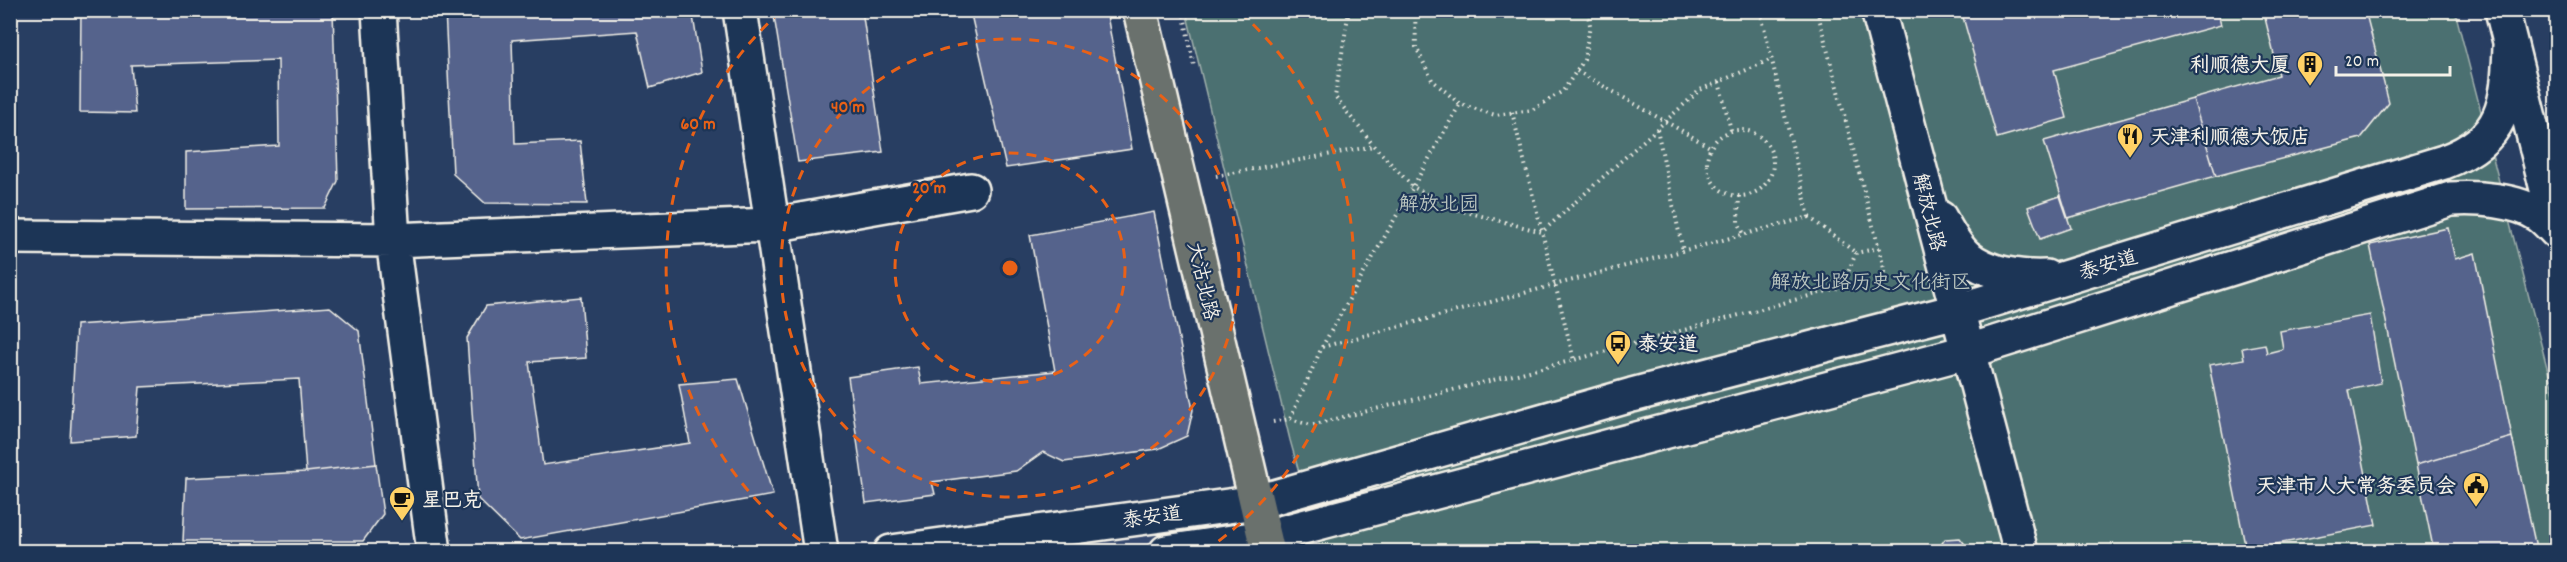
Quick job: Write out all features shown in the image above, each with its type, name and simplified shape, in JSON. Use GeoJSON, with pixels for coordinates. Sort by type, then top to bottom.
{"type":"FeatureCollection","features":[{"type":"Feature","properties":{"kind":"main road","name":"大沽北路"},"geometry":{"type":"LineString","coordinates":[[1140,10],[1266,544]]}},
{"type":"Feature","properties":{"kind":"street"},"geometry":{"type":"LineString","coordinates":[[379,10],[393,240],[434,552]]}},
{"type":"Feature","properties":{"kind":"street"},"geometry":{"type":"LineString","coordinates":[[740,10],[821,552]]}},
{"type":"Feature","properties":{"kind":"street","name":"解放北路"},"geometry":{"type":"LineString","coordinates":[[1878,10],[2020,552]]}},
{"type":"Feature","properties":{"kind":"street"},"geometry":{"type":"LineString","coordinates":[[2502,10],[2556,225]]}},
{"type":"Feature","properties":{"kind":"street","name":"泰安道"},"geometry":{"type":"LineString","coordinates":[[891,552],[1257,502],[1632,395],[1956,311],[2465,154],[2479,143],[2503,111],[2508,89],[2510,45]]}},
{"type":"Feature","properties":{"kind":"street"},"geometry":{"type":"LineString","coordinates":[[10,237],[393,240],[772,225],[971,190]]}},
{"type":"Feature","properties":{"kind":"street"},"geometry":{"type":"LineString","coordinates":[[1924,190],[1953,240],[1966,256],[1984,267],[2022,277],[2072,274]]}},
{"type":"Feature","properties":{"kind":"street","name":"泰安道"},"geometry":{"type":"LineString","coordinates":[[1166,552],[1266,544],[1966,352],[2451,199],[2473,197],[2496,200],[2538,214],[2556,231]]}},
{"type":"Feature","properties":{"kind":"path"},"geometry":{"type":"LineString","coordinates":[[1349,10],[1335,97],[1374,146],[1413,187],[1459,210],[1542,232]]}},
{"type":"Feature","properties":{"kind":"path"},"geometry":{"type":"LineString","coordinates":[[1415,10],[1416,47],[1432,80],[1460,104],[1495,115],[1532,110],[1563,91],[1584,60],[1590,25],[1587,10]]}},
{"type":"Feature","properties":{"kind":"path"},"geometry":{"type":"LineString","coordinates":[[1760,10],[1809,217],[1856,253],[1879,248]]}},
{"type":"Feature","properties":{"kind":"path"},"geometry":{"type":"LineString","coordinates":[[1816,10],[1886,276]]}},
{"type":"Feature","properties":{"kind":"path"},"geometry":{"type":"LineString","coordinates":[[1542,232],[1700,90],[1772,59]]}},
{"type":"Feature","properties":{"kind":"path"},"geometry":{"type":"LineString","coordinates":[[1577,71],[1710,147]]}},
{"type":"Feature","properties":{"kind":"path"},"geometry":{"type":"LineString","coordinates":[[1719,82],[1731,130]]}},
{"type":"Feature","properties":{"kind":"path"},"geometry":{"type":"LineString","coordinates":[[1290,419],[1322,347],[1460,104]]}},
{"type":"Feature","properties":{"kind":"path"},"geometry":{"type":"LineString","coordinates":[[1512,112],[1574,360]]}},
{"type":"Feature","properties":{"kind":"path"},"geometry":{"type":"LineString","coordinates":[[1657,128],[1683,251]]}},
{"type":"Feature","properties":{"kind":"path"},"geometry":{"type":"LineString","coordinates":[[1731,130],[1748,130],[1762,137],[1772,151],[1773,167],[1767,182],[1755,193],[1739,196],[1723,192],[1711,180],[1706,164],[1710,147],[1719,136],[1731,130]]}},
{"type":"Feature","properties":{"kind":"path"},"geometry":{"type":"LineString","coordinates":[[1216,176],[1374,146]]}},
{"type":"Feature","properties":{"kind":"path"},"geometry":{"type":"LineString","coordinates":[[1739,196],[1738,222],[1744,234]]}},
{"type":"Feature","properties":{"kind":"path"},"geometry":{"type":"LineString","coordinates":[[1322,347],[1809,217]]}},
{"type":"Feature","properties":{"kind":"path"},"geometry":{"type":"LineString","coordinates":[[1240,430],[1290,419],[1311,425],[1574,360],[1842,287],[1856,253]]}},
{"type":"Feature","properties":{"kind":"shaded area"},"geometry":{"type":"Polygon","coordinates":[[[1248,519],[1255,552],[1005,552],[1248,519]]]}},
{"type":"Feature","properties":{"kind":"green space","name":"解放北路历史文化街区"},"geometry":{"type":"Polygon","coordinates":[[[1186,11],[2455,11],[2556,402],[2556,551],[1321,551],[1290,440],[1186,11]]]}},
{"type":"Feature","properties":{"kind":"building"},"geometry":{"type":"Polygon","coordinates":[[[81,10],[333,10],[338,181],[325,208],[186,209],[186,152],[279,146],[278,60],[131,65],[135,113],[80,112],[81,10]]]}},
{"type":"Feature","properties":{"kind":"building"},"geometry":{"type":"Polygon","coordinates":[[[445,10],[692,10],[702,72],[650,88],[637,31],[512,40],[515,144],[580,141],[587,204],[485,203],[453,174],[445,10]]]}},
{"type":"Feature","properties":{"kind":"building"},"geometry":{"type":"Polygon","coordinates":[[[773,10],[862,10],[883,152],[798,162],[773,10]]]}},
{"type":"Feature","properties":{"kind":"building"},"geometry":{"type":"Polygon","coordinates":[[[970,10],[1106,10],[1132,149],[1006,168],[970,10]]]}},
{"type":"Feature","properties":{"kind":"building"},"geometry":{"type":"Polygon","coordinates":[[[1961,10],[2034,10],[2034,12],[2042,10],[2217,10],[2221,25],[2054,70],[2067,118],[1997,138],[1961,10]]]}},
{"type":"Feature","properties":{"kind":"building","name":"利顺德大厦"},"geometry":{"type":"Polygon","coordinates":[[[2263,10],[2365,10],[2389,103],[2361,138],[2216,176],[2193,99],[2279,75],[2263,10]]]}},
{"type":"Feature","properties":{"kind":"building","name":"天津利顺德大饭店"},"geometry":{"type":"Polygon","coordinates":[[[2193,99],[2216,176],[2068,218],[2044,141],[2193,99]]]}},
{"type":"Feature","properties":{"kind":"building"},"geometry":{"type":"Polygon","coordinates":[[[2060,196],[2071,228],[2040,239],[2028,207],[2060,196]]]}},
{"type":"Feature","properties":{"kind":"building"},"geometry":{"type":"Polygon","coordinates":[[[1154,212],[1193,410],[1187,436],[1158,449],[1064,462],[1043,452],[1016,471],[932,482],[935,494],[866,503],[848,377],[918,367],[921,384],[1055,371],[1030,235],[1154,212]]]}},
{"type":"Feature","properties":{"kind":"building"},"geometry":{"type":"Polygon","coordinates":[[[2448,228],[2455,259],[2475,253],[2512,437],[2416,465],[2370,245],[2448,228]]]}},
{"type":"Feature","properties":{"kind":"building"},"geometry":{"type":"Polygon","coordinates":[[[581,297],[586,358],[529,362],[543,465],[690,443],[679,384],[738,379],[773,495],[520,540],[478,499],[467,338],[486,306],[581,297]]]}},
{"type":"Feature","properties":{"kind":"building"},"geometry":{"type":"Polygon","coordinates":[[[330,307],[359,331],[376,464],[306,472],[299,379],[140,387],[136,436],[70,441],[76,325],[330,307]]]}},
{"type":"Feature","properties":{"kind":"building"},"geometry":{"type":"Polygon","coordinates":[[[2370,315],[2381,383],[2349,390],[2376,525],[2246,550],[2209,365],[2244,359],[2242,348],[2265,344],[2267,353],[2283,349],[2280,331],[2370,315]]]}},
{"type":"Feature","properties":{"kind":"building","name":"天津市人大常务委员会"},"geometry":{"type":"Polygon","coordinates":[[[2512,437],[2537,552],[2434,552],[2416,465],[2512,437]]]}},
{"type":"Feature","properties":{"kind":"building"},"geometry":{"type":"Polygon","coordinates":[[[376,464],[383,514],[363,541],[183,541],[186,478],[306,472],[376,464]]]}},
{"type":"Feature","properties":{"kind":"building"},"geometry":{"type":"Polygon","coordinates":[[[1960,538],[1971,552],[1936,552],[1945,539],[1960,538]]]}},
{"type":"Feature","properties":{"kind":"place","name":"利顺德大厦"},"geometry":{"type":"Point","coordinates":[2310,87]}},
{"type":"Feature","properties":{"kind":"place","name":"天津利顺德大饭店"},"geometry":{"type":"Point","coordinates":[2130,159]}},
{"type":"Feature","properties":{"kind":"place","name":"泰安道"},"geometry":{"type":"Point","coordinates":[1618,366]}},
{"type":"Feature","properties":{"kind":"place","name":"天津市人大常务委员会"},"geometry":{"type":"Point","coordinates":[2476,508]}},
{"type":"Feature","properties":{"kind":"place","name":"星巴克"},"geometry":{"type":"Point","coordinates":[402,522]}},
{"type":"Feature","properties":{"kind":"park label","name":"解放北园"},"geometry":{"type":"Point","coordinates":[1439,203]}}]}
